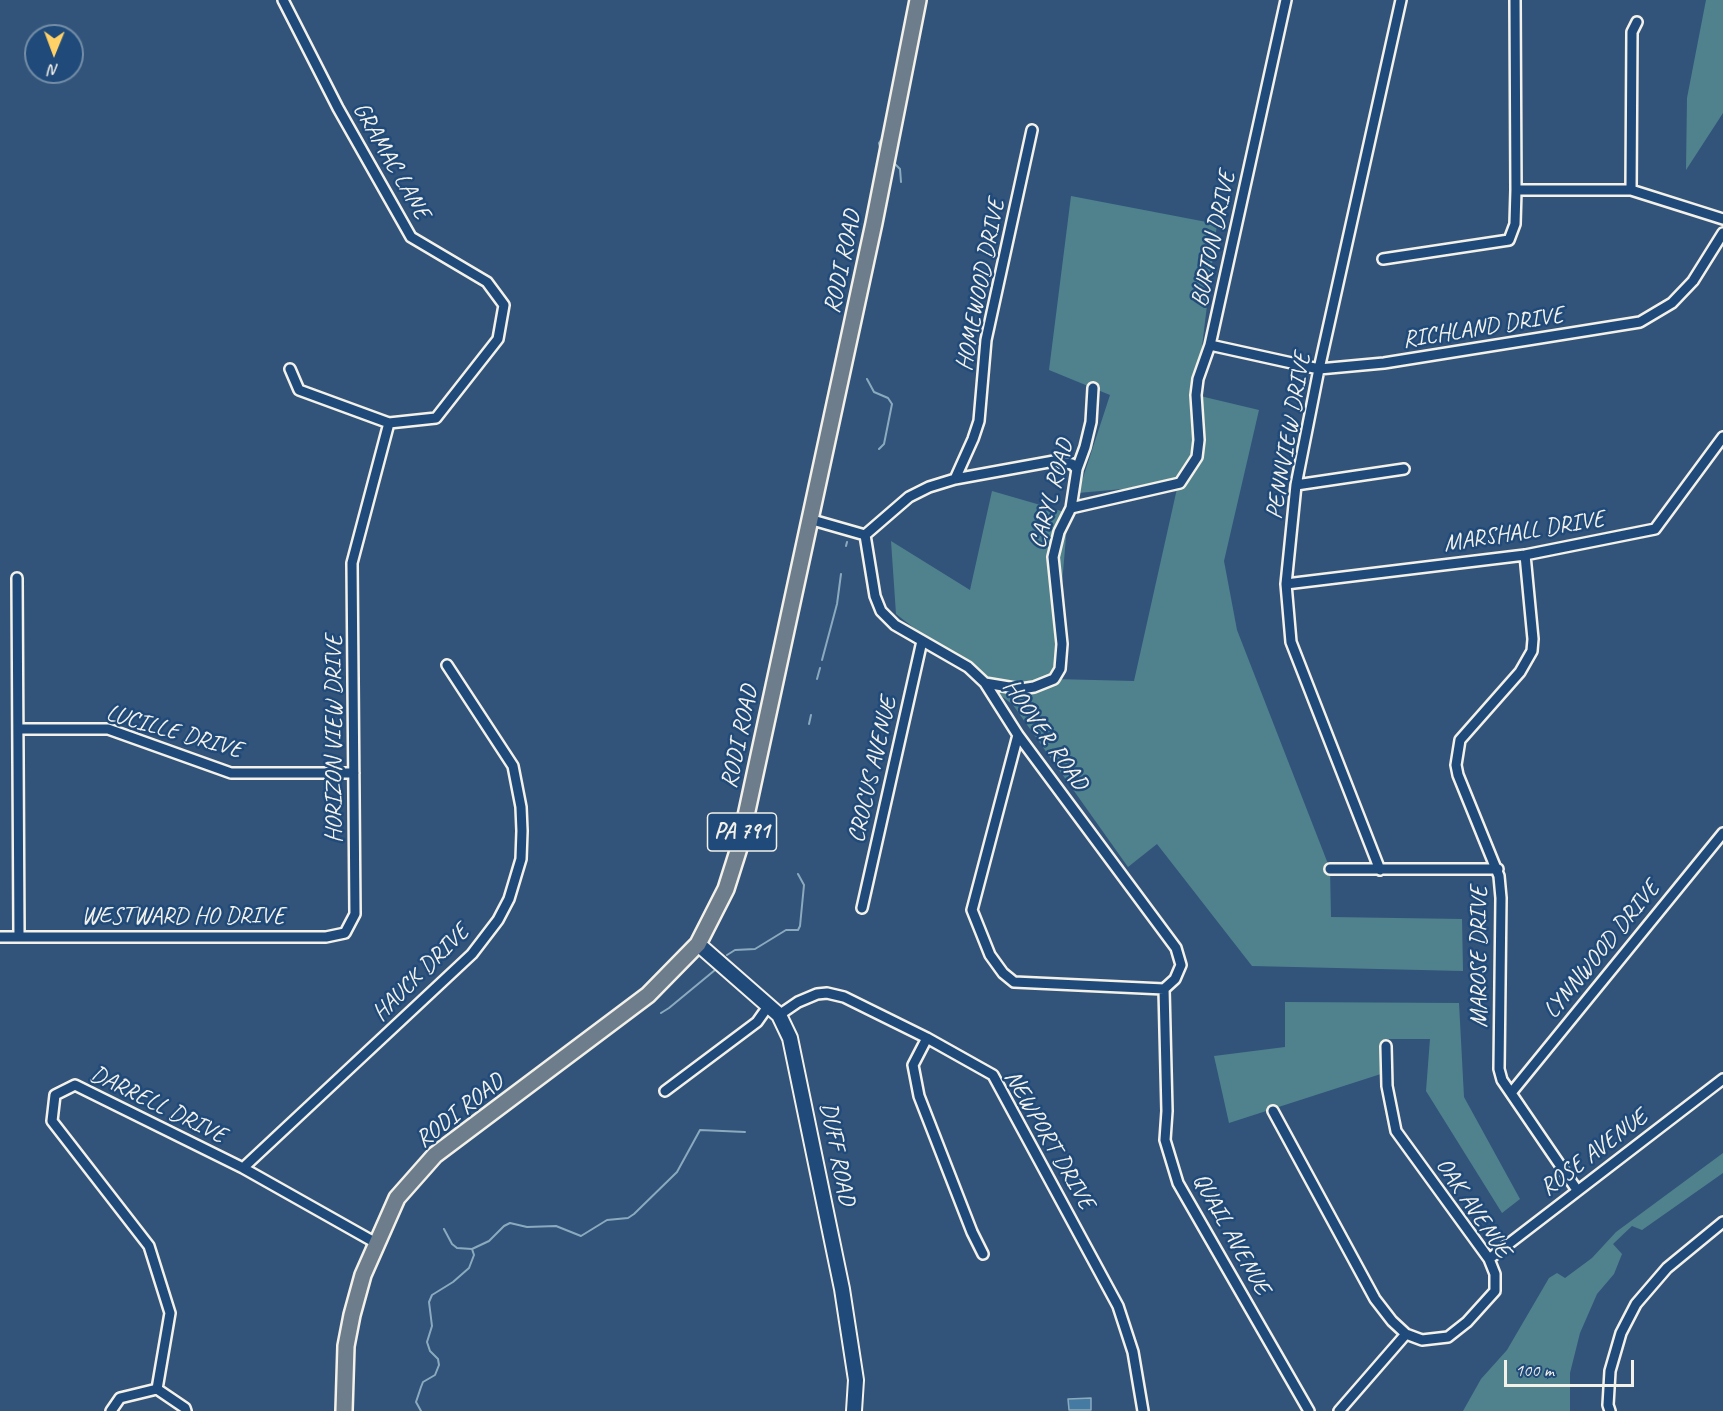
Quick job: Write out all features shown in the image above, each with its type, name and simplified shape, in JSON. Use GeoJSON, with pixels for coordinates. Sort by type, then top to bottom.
{"type":"FeatureCollection","features":[{"type":"Feature","properties":{"kind":"main road","name":"RODI ROAD"},"geometry":{"type":"LineString","coordinates":[[344,1411],[346,1346],[363,1275],[397,1198],[435,1155],[648,995],[698,944],[726,889],[739,848],[874,223],[918,0]]}},
{"type":"Feature","properties":{"kind":"street","name":"GRAMAC LANE"},"geometry":{"type":"LineString","coordinates":[[283,0],[338,108],[411,237],[487,282],[504,305],[498,339],[436,418],[389,423],[299,390],[290,369]]}},
{"type":"Feature","properties":{"kind":"street","name":"BURTON DRIVE"},"geometry":{"type":"LineString","coordinates":[[1071,508],[1180,483],[1197,457],[1198,379],[1210,345],[1286,0]]}},
{"type":"Feature","properties":{"kind":"street","name":"PENNVIEW DRIVE"},"geometry":{"type":"LineString","coordinates":[[1380,870],[1291,642],[1286,584],[1296,485],[1319,369],[1401,0]]}},
{"type":"Feature","properties":{"kind":"street"},"geometry":{"type":"LineString","coordinates":[[1383,259],[1509,240],[1515,224],[1516,190],[1515,0]]}},
{"type":"Feature","properties":{"kind":"street"},"geometry":{"type":"LineString","coordinates":[[1631,190],[1632,32],[1637,22]]}},
{"type":"Feature","properties":{"kind":"street","name":"HOMEWOOD DRIVE"},"geometry":{"type":"LineString","coordinates":[[955,479],[979,421],[987,340],[1032,130]]}},
{"type":"Feature","properties":{"kind":"street"},"geometry":{"type":"LineString","coordinates":[[1516,190],[1631,190],[1723,219]]}},
{"type":"Feature","properties":{"kind":"street","name":"RICHLAND DRIVE"},"geometry":{"type":"LineString","coordinates":[[1210,345],[1319,369],[1384,363],[1640,322],[1672,303],[1693,281],[1723,233]]}},
{"type":"Feature","properties":{"kind":"street","name":"CARYL ROAD"},"geometry":{"type":"LineString","coordinates":[[986,683],[1021,688],[1044,684],[1054,679],[1062,660],[1053,557],[1059,532],[1071,508],[1077,469],[1087,439],[1093,388]]}},
{"type":"Feature","properties":{"kind":"street","name":"HORIZON VIEW DRIVE"},"geometry":{"type":"LineString","coordinates":[[355,914],[352,563],[389,423]]}},
{"type":"Feature","properties":{"kind":"street","name":"MARSHALL DRIVE"},"geometry":{"type":"LineString","coordinates":[[1286,584],[1525,555],[1655,529],[1723,437]]}},
{"type":"Feature","properties":{"kind":"street"},"geometry":{"type":"LineString","coordinates":[[809,519],[865,535],[909,497],[929,487],[955,479],[1054,461],[1072,464],[1077,469]]}},
{"type":"Feature","properties":{"kind":"street"},"geometry":{"type":"LineString","coordinates":[[1296,485],[1404,469]]}},
{"type":"Feature","properties":{"kind":"street","name":"HOOVER ROAD"},"geometry":{"type":"LineString","coordinates":[[865,535],[875,596],[881,611],[895,625],[968,667],[986,683],[1018,735],[1176,948],[1181,965],[1175,979],[1164,989]]}},
{"type":"Feature","properties":{"kind":"street","name":"MAROSE DRIVE"},"geometry":{"type":"LineString","coordinates":[[1525,555],[1533,639],[1532,651],[1520,672],[1460,740],[1456,757],[1458,775],[1498,869],[1501,898],[1499,1069],[1502,1080],[1577,1190]]}},
{"type":"Feature","properties":{"kind":"street"},"geometry":{"type":"LineString","coordinates":[[17,578],[19,937]]}},
{"type":"Feature","properties":{"kind":"street","name":"CROCUS AVENUE"},"geometry":{"type":"LineString","coordinates":[[862,908],[922,641]]}},
{"type":"Feature","properties":{"kind":"street","name":"HAUCK DRIVE"},"geometry":{"type":"LineString","coordinates":[[243,1168],[472,954],[492,929],[509,899],[521,859],[522,831],[520,798],[513,766],[447,665]]}},
{"type":"Feature","properties":{"kind":"street","name":"LUCILLE DRIVE"},"geometry":{"type":"LineString","coordinates":[[18,729],[108,729],[231,773],[354,773]]}},
{"type":"Feature","properties":{"kind":"street"},"geometry":{"type":"LineString","coordinates":[[1018,735],[972,910],[990,955],[1003,973],[1014,982],[1164,989]]}},
{"type":"Feature","properties":{"kind":"street","name":"LYNNWOOD DRIVE"},"geometry":{"type":"LineString","coordinates":[[1511,1093],[1723,833]]}},
{"type":"Feature","properties":{"kind":"street"},"geometry":{"type":"LineString","coordinates":[[1330,869],[1498,869]]}},
{"type":"Feature","properties":{"kind":"street","name":"WESTWARD HO DRIVE"},"geometry":{"type":"LineString","coordinates":[[0,938],[326,937],[345,933],[355,914]]}},
{"type":"Feature","properties":{"kind":"street","name":"DUFF ROAD"},"geometry":{"type":"LineString","coordinates":[[698,944],[774,1010],[785,1025],[792,1044],[842,1289],[856,1380],[854,1411]]}},
{"type":"Feature","properties":{"kind":"street","name":"QUAIL AVENUE"},"geometry":{"type":"LineString","coordinates":[[1164,989],[1167,1111],[1165,1140],[1178,1183],[1309,1411]]}},
{"type":"Feature","properties":{"kind":"street","name":"NEWPORT DRIVE"},"geometry":{"type":"LineString","coordinates":[[665,1091],[774,1010],[822,993],[851,999],[993,1075],[1118,1306],[1133,1352],[1143,1411]]}},
{"type":"Feature","properties":{"kind":"street"},"geometry":{"type":"LineString","coordinates":[[927,1038],[913,1065],[919,1096],[982,1254]]}},
{"type":"Feature","properties":{"kind":"street","name":"OAK AVENUE"},"geometry":{"type":"LineString","coordinates":[[1386,1046],[1387,1086],[1396,1131],[1489,1258],[1495,1274],[1495,1291],[1467,1322],[1448,1337],[1422,1340],[1406,1334]]}},
{"type":"Feature","properties":{"kind":"street","name":"ROSE AVENUE"},"geometry":{"type":"LineString","coordinates":[[1489,1258],[1723,1079]]}},
{"type":"Feature","properties":{"kind":"street","name":"DARRELL DRIVE"},"geometry":{"type":"LineString","coordinates":[[157,1389],[170,1313],[149,1246],[52,1121],[55,1095],[75,1085],[243,1168],[376,1243]]}},
{"type":"Feature","properties":{"kind":"street"},"geometry":{"type":"LineString","coordinates":[[1273,1112],[1375,1299],[1392,1321],[1406,1334],[1339,1411]]}},
{"type":"Feature","properties":{"kind":"street"},"geometry":{"type":"LineString","coordinates":[[1611,1411],[1608,1405],[1610,1371],[1621,1334],[1636,1304],[1667,1268],[1723,1222]]}},
{"type":"Feature","properties":{"kind":"street"},"geometry":{"type":"LineString","coordinates":[[111,1411],[120,1398],[157,1389],[186,1411]]}},
{"type":"Feature","properties":{"kind":"green space"},"geometry":{"type":"Polygon","coordinates":[[[1706,0],[1723,0],[1723,113],[1686,170],[1687,98],[1706,0]]]}},
{"type":"Feature","properties":{"kind":"green space"},"geometry":{"type":"Polygon","coordinates":[[[1071,196],[1217,224],[1196,395],[1259,410],[1224,561],[1237,630],[1330,869],[1331,917],[1462,919],[1463,971],[1252,966],[1157,844],[1128,867],[1013,705],[896,614],[891,541],[970,590],[992,491],[1068,513],[1054,679],[1134,681],[1178,484],[1078,493],[1110,395],[1049,370],[1071,196]]]}},
{"type":"Feature","properties":{"kind":"green space"},"geometry":{"type":"Polygon","coordinates":[[[1285,1002],[1459,1003],[1464,1097],[1520,1199],[1502,1213],[1426,1091],[1430,1039],[1386,1039],[1387,1072],[1229,1123],[1214,1056],[1285,1047],[1285,1002]]]}},
{"type":"Feature","properties":{"kind":"green space"},"geometry":{"type":"Polygon","coordinates":[[[1723,1153],[1723,1173],[1642,1230],[1632,1226],[1613,1244],[1622,1254],[1614,1274],[1597,1294],[1580,1333],[1570,1373],[1570,1411],[1463,1411],[1481,1379],[1507,1350],[1549,1278],[1557,1273],[1565,1278],[1592,1258],[1616,1232],[1723,1153]]]}},
{"type":"Feature","properties":{"kind":"water"},"geometry":{"type":"Polygon","coordinates":[[[1091,1398],[1091,1410],[1069,1410],[1068,1399],[1091,1398]]]}},
{"type":"Feature","properties":{"kind":"waterway"},"geometry":{"type":"LineString","coordinates":[[881,140],[879,143],[881,152]]}},
{"type":"Feature","properties":{"kind":"waterway"},"geometry":{"type":"LineString","coordinates":[[894,163],[900,169],[901,182]]}},
{"type":"Feature","properties":{"kind":"waterway"},"geometry":{"type":"LineString","coordinates":[[867,379],[874,392],[888,398],[892,404],[884,444],[879,449]]}},
{"type":"Feature","properties":{"kind":"waterway"},"geometry":{"type":"LineString","coordinates":[[846,546],[847,542]]}},
{"type":"Feature","properties":{"kind":"waterway"},"geometry":{"type":"LineString","coordinates":[[822,660],[837,604],[841,574]]}},
{"type":"Feature","properties":{"kind":"waterway"},"geometry":{"type":"LineString","coordinates":[[817,679],[820,668]]}},
{"type":"Feature","properties":{"kind":"waterway"},"geometry":{"type":"LineString","coordinates":[[809,724],[811,715]]}},
{"type":"Feature","properties":{"kind":"waterway"},"geometry":{"type":"LineString","coordinates":[[727,955],[735,950],[755,949],[786,930],[798,930],[804,885],[798,874]]}},
{"type":"Feature","properties":{"kind":"waterway"},"geometry":{"type":"LineString","coordinates":[[661,1013],[715,970]]}},
{"type":"Feature","properties":{"kind":"waterway"},"geometry":{"type":"LineString","coordinates":[[472,1249],[489,1241],[510,1223],[527,1227],[556,1226],[581,1236],[607,1220],[628,1218],[677,1172],[700,1130],[745,1132]]}},
{"type":"Feature","properties":{"kind":"waterway"},"geometry":{"type":"LineString","coordinates":[[421,1411],[416,1402],[421,1387],[423,1382],[435,1375],[439,1365],[438,1359],[430,1351],[427,1342],[432,1326],[429,1302],[432,1295],[453,1282],[469,1268],[474,1255],[472,1249],[457,1248],[452,1244],[444,1229]]}}]}
